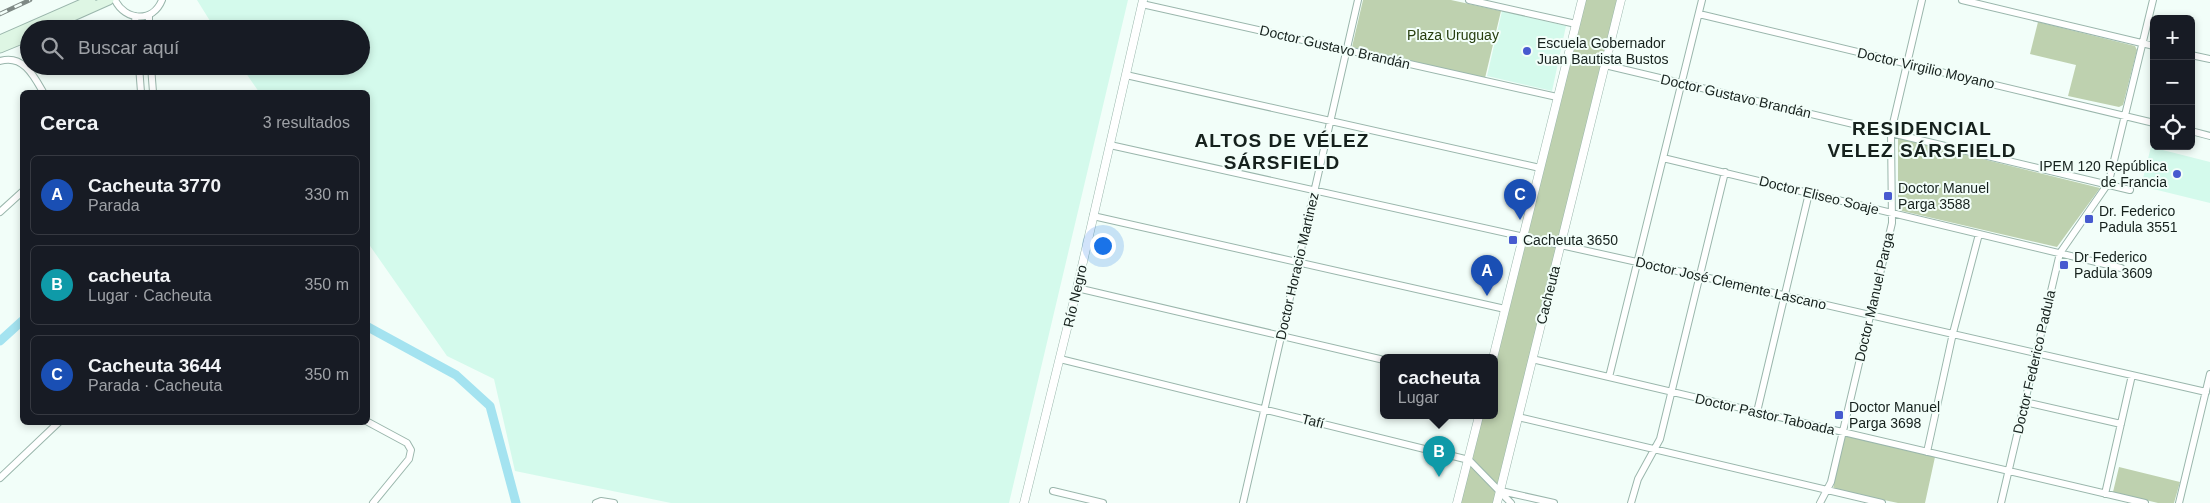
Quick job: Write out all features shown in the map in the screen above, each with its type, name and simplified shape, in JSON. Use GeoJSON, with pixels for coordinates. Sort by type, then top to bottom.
{"type":"FeatureCollection","features":[{"type":"Feature","properties":{"kind":"main road"},"geometry":{"type":"LineString","coordinates":[[46,20],[91,0]]}},
{"type":"Feature","properties":{"kind":"main road"},"geometry":{"type":"LineString","coordinates":[[64,20],[109,0]]}},
{"type":"Feature","properties":{"kind":"main road"},"geometry":{"type":"LineString","coordinates":[[0,40],[20,31]]}},
{"type":"Feature","properties":{"kind":"main road"},"geometry":{"type":"LineString","coordinates":[[0,48],[20,40]]}},
{"type":"Feature","properties":{"kind":"street"},"geometry":{"type":"LineString","coordinates":[[115,0],[122,10],[136,16],[149,15],[158,8],[162,0]]}},
{"type":"Feature","properties":{"kind":"street","name":"Doctor Horacio Martinez"},"geometry":{"type":"LineString","coordinates":[[1243,503],[1358,0]]}},
{"type":"Feature","properties":{"kind":"street"},"geometry":{"type":"LineString","coordinates":[[1469,0],[1576,24]]}},
{"type":"Feature","properties":{"kind":"street"},"geometry":{"type":"LineString","coordinates":[[1494,354],[1582,0]]}},
{"type":"Feature","properties":{"kind":"street","name":"Cacheuta"},"geometry":{"type":"LineString","coordinates":[[1497,503],[1621,0]]}},
{"type":"Feature","properties":{"kind":"street"},"geometry":{"type":"LineString","coordinates":[[1609,377],[1702,0]]}},
{"type":"Feature","properties":{"kind":"street","name":"Doctor Manuel Parga"},"geometry":{"type":"LineString","coordinates":[[1820,503],[1827,490],[1842,432],[1893,213],[1891,132],[1922,0]]}},
{"type":"Feature","properties":{"kind":"street"},"geometry":{"type":"LineString","coordinates":[[1962,0],[2150,45]]}},
{"type":"Feature","properties":{"kind":"street","name":"Doctor Federico Padula"},"geometry":{"type":"LineString","coordinates":[[2000,503],[2060,253],[2107,185],[2126,116],[2153,0]]}},
{"type":"Feature","properties":{"kind":"street","name":"Doctor Gustavo Brandán"},"geometry":{"type":"LineString","coordinates":[[1143,2],[1557,97]]}},
{"type":"Feature","properties":{"kind":"street","name":"Río Negro"},"geometry":{"type":"LineString","coordinates":[[1024,503],[1077,288],[1143,2]]}},
{"type":"Feature","properties":{"kind":"street","name":"Doctor Virgilio Moyano"},"geometry":{"type":"LineString","coordinates":[[1699,14],[2150,121]]}},
{"type":"Feature","properties":{"kind":"street"},"geometry":{"type":"LineString","coordinates":[[149,15],[149,20]]}},
{"type":"Feature","properties":{"kind":"street"},"geometry":{"type":"LineString","coordinates":[[2195,56],[2210,59]]}},
{"type":"Feature","properties":{"kind":"street"},"geometry":{"type":"LineString","coordinates":[[0,61],[10,60],[20,64]]}},
{"type":"Feature","properties":{"kind":"street","name":"Doctor Gustavo Brandán"},"geometry":{"type":"LineString","coordinates":[[1605,65],[2130,190]]}},
{"type":"Feature","properties":{"kind":"street"},"geometry":{"type":"LineString","coordinates":[[1126,74],[1540,168]]}},
{"type":"Feature","properties":{"kind":"street"},"geometry":{"type":"LineString","coordinates":[[34,75],[42,90]]}},
{"type":"Feature","properties":{"kind":"street"},"geometry":{"type":"LineString","coordinates":[[140,75],[141,90]]}},
{"type":"Feature","properties":{"kind":"street"},"geometry":{"type":"LineString","coordinates":[[152,75],[153,90]]}},
{"type":"Feature","properties":{"kind":"street"},"geometry":{"type":"LineString","coordinates":[[2195,133],[2210,136]]}},
{"type":"Feature","properties":{"kind":"street","name":"Doctor José Clemente Lascano"},"geometry":{"type":"LineString","coordinates":[[1110,145],[1870,314],[2206,392]]}},
{"type":"Feature","properties":{"kind":"street","name":"Doctor Eliseo Soaje"},"geometry":{"type":"LineString","coordinates":[[1663,158],[2121,268]]}},
{"type":"Feature","properties":{"kind":"street"},"geometry":{"type":"LineString","coordinates":[[1631,503],[1638,479],[1660,439],[1725,172]]}},
{"type":"Feature","properties":{"kind":"street"},"geometry":{"type":"LineString","coordinates":[[1757,412],[1809,193]]}},
{"type":"Feature","properties":{"kind":"street"},"geometry":{"type":"LineString","coordinates":[[0,212],[20,194]]}},
{"type":"Feature","properties":{"kind":"street"},"geometry":{"type":"LineString","coordinates":[[1094,216],[1505,309]]}},
{"type":"Feature","properties":{"kind":"street"},"geometry":{"type":"LineString","coordinates":[[1927,452],[1953,333],[1979,234]]}},
{"type":"Feature","properties":{"kind":"street"},"geometry":{"type":"LineString","coordinates":[[1077,288],[1380,359]]}},
{"type":"Feature","properties":{"kind":"street","name":"Tafí"},"geometry":{"type":"LineString","coordinates":[[1060,359],[1468,460]]}},
{"type":"Feature","properties":{"kind":"street","name":"Doctor Pastor Taboada"},"geometry":{"type":"LineString","coordinates":[[1532,359],[2145,503]]}},
{"type":"Feature","properties":{"kind":"street"},"geometry":{"type":"LineString","coordinates":[[2178,503],[2210,374]]}},
{"type":"Feature","properties":{"kind":"street"},"geometry":{"type":"LineString","coordinates":[[2105,494],[2132,375]]}},
{"type":"Feature","properties":{"kind":"street"},"geometry":{"type":"LineString","coordinates":[[2025,402],[2121,424]]}},
{"type":"Feature","properties":{"kind":"street"},"geometry":{"type":"LineString","coordinates":[[1518,417],[1882,503]]}},
{"type":"Feature","properties":{"kind":"street"},"geometry":{"type":"LineString","coordinates":[[1457,503],[1478,419]]}},
{"type":"Feature","properties":{"kind":"street"},"geometry":{"type":"LineString","coordinates":[[370,423],[407,442],[411,450],[409,459],[373,503]]}},
{"type":"Feature","properties":{"kind":"street"},"geometry":{"type":"LineString","coordinates":[[0,478],[56,425]]}},
{"type":"Feature","properties":{"kind":"street"},"geometry":{"type":"LineString","coordinates":[[1468,460],[1511,503]]}},
{"type":"Feature","properties":{"kind":"street"},"geometry":{"type":"LineString","coordinates":[[1053,491],[1103,503]]}},
{"type":"Feature","properties":{"kind":"street"},"geometry":{"type":"LineString","coordinates":[[1500,491],[1550,503]]}},
{"type":"Feature","properties":{"kind":"street"},"geometry":{"type":"LineString","coordinates":[[596,503],[608,501],[614,503]]}},
{"type":"Feature","properties":{"kind":"shaded area"},"geometry":{"type":"Polygon","coordinates":[[[197,0],[1128,0],[1009,503],[671,503],[515,471],[494,379],[447,356],[370,246],[370,90],[258,90],[247,75],[370,75],[370,20],[209,20],[197,0]]]}},
{"type":"Feature","properties":{"kind":"shaded area","name":"Escuela Gobernador Juan Bautista Bustos"},"geometry":{"type":"Polygon","coordinates":[[[1502,11],[1566,26],[1552,91],[1487,76],[1502,11]]]}},
{"type":"Feature","properties":{"kind":"shaded area","name":"IPEM 120 República de Francia"},"geometry":{"type":"Polygon","coordinates":[[[2150,150],[2163,150],[2210,162],[2210,203],[2141,186],[2150,150]]]}},
{"type":"Feature","properties":{"kind":"green space","name":"Plaza Uruguay"},"geometry":{"type":"Polygon","coordinates":[[[1363,0],[1451,0],[1501,11],[1485,78],[1352,47],[1363,0]]]}},
{"type":"Feature","properties":{"kind":"green space"},"geometry":{"type":"Polygon","coordinates":[[[1582,0],[1621,0],[1497,503],[1457,503],[1478,419],[1498,419],[1498,354],[1495,354],[1582,0]]]}},
{"type":"Feature","properties":{"kind":"green space"},"geometry":{"type":"Polygon","coordinates":[[[2038,22],[2135,46],[2137,50],[2123,105],[2119,107],[2068,96],[2076,65],[2030,54],[2038,22]]]}},
{"type":"Feature","properties":{"kind":"green space"},"geometry":{"type":"Polygon","coordinates":[[[1898,138],[2100,188],[2057,247],[1898,210],[1898,138]]]}},
{"type":"Feature","properties":{"kind":"green space"},"geometry":{"type":"Polygon","coordinates":[[[1844,435],[1935,457],[1925,503],[1898,503],[1833,489],[1844,435]]]}},
{"type":"Feature","properties":{"kind":"green space"},"geometry":{"type":"Polygon","coordinates":[[[2119,467],[2180,482],[2174,503],[2158,503],[2113,492],[2119,467]]]}},
{"type":"Feature","properties":{"kind":"waterway"},"geometry":{"type":"LineString","coordinates":[[0,341],[20,323]]}},
{"type":"Feature","properties":{"kind":"waterway"},"geometry":{"type":"LineString","coordinates":[[370,328],[456,375],[490,406],[516,503]]}},
{"type":"Feature","properties":{"kind":"railway"},"geometry":{"type":"LineString","coordinates":[[0,14],[30,0]]}},
{"type":"Feature","properties":{"kind":"place","name":"Escuela Gobernador Juan Bautista Bustos"},"geometry":{"type":"Point","coordinates":[1527,51]}},
{"type":"Feature","properties":{"kind":"place","name":"IPEM 120 República de Francia"},"geometry":{"type":"Point","coordinates":[2177,174]}},
{"type":"Feature","properties":{"kind":"place","name":"Doctor Manuel Parga 3588"},"geometry":{"type":"Point","coordinates":[1888,196]}},
{"type":"Feature","properties":{"kind":"place","name":"Dr. Federico Padula 3551"},"geometry":{"type":"Point","coordinates":[2089,219]}},
{"type":"Feature","properties":{"kind":"place","name":"Cacheuta 3644"},"geometry":{"type":"Point","coordinates":[1520,220]}},
{"type":"Feature","properties":{"kind":"place","name":"Cacheuta 3650"},"geometry":{"type":"Point","coordinates":[1513,240]}},
{"type":"Feature","properties":{"kind":"place","name":"Dr Federico Padula 3609"},"geometry":{"type":"Point","coordinates":[2064,265]}},
{"type":"Feature","properties":{"kind":"place","name":"Cacheuta 3770"},"geometry":{"type":"Point","coordinates":[1487,296]}},
{"type":"Feature","properties":{"kind":"place","name":"Doctor Manuel Parga 3698"},"geometry":{"type":"Point","coordinates":[1839,415]}},
{"type":"Feature","properties":{"kind":"place","name":"cacheuta"},"geometry":{"type":"Point","coordinates":[1439,477]}},
{"type":"Feature","properties":{"kind":"district","name":"RESIDENCIAL VELEZ SÁRSFIELD"},"geometry":{"type":"Point","coordinates":[1922,139]}},
{"type":"Feature","properties":{"kind":"district","name":"ALTOS DE VÉLEZ SÁRSFIELD"},"geometry":{"type":"Point","coordinates":[1282,151]}}]}
